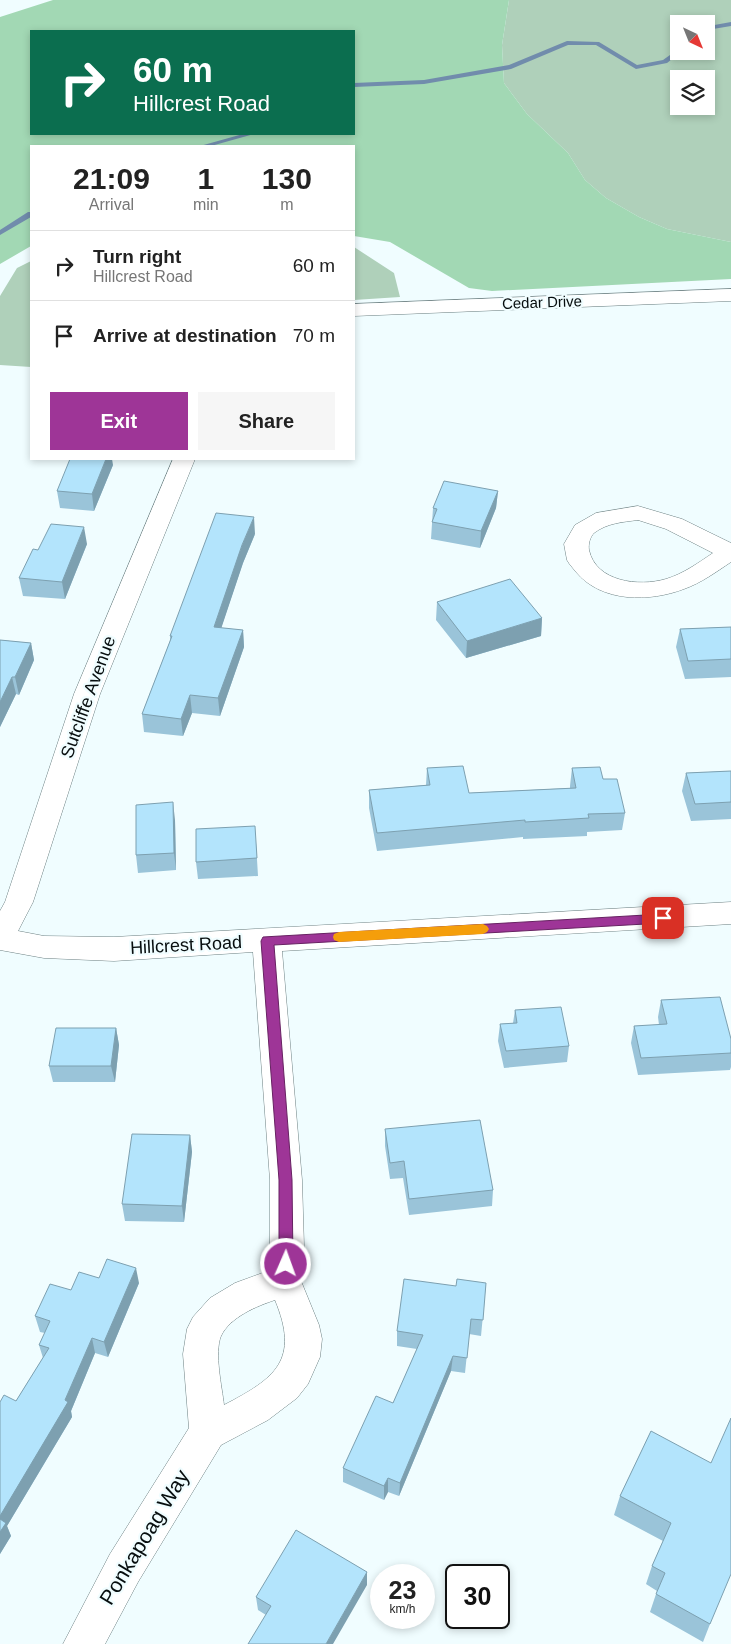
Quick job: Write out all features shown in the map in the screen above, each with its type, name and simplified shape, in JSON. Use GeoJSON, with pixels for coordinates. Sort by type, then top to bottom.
{"type":"FeatureCollection","features":[{"type":"Feature","properties":{"kind":"street","name":"Cedar Drive"},"geometry":{"type":"LineString","coordinates":[[355,310],[731,295]]}},
{"type":"Feature","properties":{"kind":"street","name":"Sutcliffe Avenue"},"geometry":{"type":"LineString","coordinates":[[0,939],[19,902],[86,694],[184,460]]}},
{"type":"Feature","properties":{"kind":"street"},"geometry":{"type":"LineString","coordinates":[[620,514],[638,514],[656,516],[673,522],[730,552],[696,573],[665,588],[635,591],[619,590],[603,584],[589,575],[580,565],[575,554],[575,543],[580,533],[597,521],[620,514]]}},
{"type":"Feature","properties":{"kind":"street","name":"Hillcrest Road"},"geometry":{"type":"LineString","coordinates":[[0,939],[44,947],[114,949],[731,913]]}},
{"type":"Feature","properties":{"kind":"street"},"geometry":{"type":"LineString","coordinates":[[267,941],[286,1180],[287,1247],[284,1281],[304,1338],[301,1363],[285,1384],[261,1404],[208,1432],[201,1354],[205,1329],[222,1309],[246,1294],[284,1281]]}},
{"type":"Feature","properties":{"kind":"street","name":"Ponkapoag Way"},"geometry":{"type":"LineString","coordinates":[[83,1644],[124,1568],[208,1432]]}},
{"type":"Feature","properties":{"kind":"green space"},"geometry":{"type":"Polygon","coordinates":[[[53,0],[509,0],[502,45],[504,83],[527,114],[568,153],[585,180],[606,198],[639,217],[667,229],[731,242],[731,279],[492,291],[469,288],[390,242],[355,236],[355,145],[30,145],[30,247],[0,264],[0,17],[53,0]]]}},
{"type":"Feature","properties":{"kind":"green space"},"geometry":{"type":"Polygon","coordinates":[[[509,0],[731,0],[731,242],[667,229],[639,217],[606,198],[585,180],[568,153],[527,114],[504,83],[502,45],[509,0]]]}},
{"type":"Feature","properties":{"kind":"green space"},"geometry":{"type":"Polygon","coordinates":[[[355,248],[394,273],[400,297],[355,300],[355,248]]]}},
{"type":"Feature","properties":{"kind":"green space"},"geometry":{"type":"Polygon","coordinates":[[[30,262],[30,367],[0,365],[0,296],[17,268],[30,262]]]}},
{"type":"Feature","properties":{"kind":"building"},"geometry":{"type":"Polygon","coordinates":[[[70,460],[106,460],[92,494],[57,491],[70,460]]]}},
{"type":"Feature","properties":{"kind":"building"},"geometry":{"type":"Polygon","coordinates":[[[444,481],[498,491],[481,531],[432,522],[437,509],[433,508],[444,481]]]}},
{"type":"Feature","properties":{"kind":"building"},"geometry":{"type":"Polygon","coordinates":[[[216,513],[254,517],[242,545],[214,627],[243,630],[218,698],[190,695],[181,719],[142,714],[172,636],[170,636],[216,513]]]}},
{"type":"Feature","properties":{"kind":"building"},"geometry":{"type":"Polygon","coordinates":[[[51,524],[84,527],[62,582],[19,578],[33,549],[38,550],[51,524]]]}},
{"type":"Feature","properties":{"kind":"building"},"geometry":{"type":"Polygon","coordinates":[[[510,579],[542,618],[467,641],[437,602],[510,579]]]}},
{"type":"Feature","properties":{"kind":"building"},"geometry":{"type":"Polygon","coordinates":[[[731,627],[731,659],[688,661],[680,629],[731,627]]]}},
{"type":"Feature","properties":{"kind":"building"},"geometry":{"type":"Polygon","coordinates":[[[0,640],[31,643],[15,677],[12,677],[0,702],[0,640]]]}},
{"type":"Feature","properties":{"kind":"building"},"geometry":{"type":"Polygon","coordinates":[[[463,766],[469,793],[576,788],[572,768],[600,767],[603,779],[617,779],[625,813],[588,814],[589,818],[525,822],[525,820],[377,833],[369,790],[430,785],[427,768],[463,766]]]}},
{"type":"Feature","properties":{"kind":"building"},"geometry":{"type":"Polygon","coordinates":[[[731,771],[731,802],[695,804],[686,773],[731,771]]]}},
{"type":"Feature","properties":{"kind":"building"},"geometry":{"type":"Polygon","coordinates":[[[173,802],[174,853],[136,855],[136,805],[173,802]]]}},
{"type":"Feature","properties":{"kind":"building"},"geometry":{"type":"Polygon","coordinates":[[[255,826],[257,858],[196,862],[196,829],[255,826]]]}},
{"type":"Feature","properties":{"kind":"building"},"geometry":{"type":"Polygon","coordinates":[[[720,997],[731,1039],[731,1053],[641,1058],[634,1026],[667,1024],[661,1000],[720,997]]]}},
{"type":"Feature","properties":{"kind":"building"},"geometry":{"type":"Polygon","coordinates":[[[561,1007],[569,1046],[506,1051],[500,1024],[517,1023],[515,1010],[561,1007]]]}},
{"type":"Feature","properties":{"kind":"building"},"geometry":{"type":"Polygon","coordinates":[[[56,1028],[116,1028],[111,1066],[49,1066],[56,1028]]]}},
{"type":"Feature","properties":{"kind":"building"},"geometry":{"type":"Polygon","coordinates":[[[480,1120],[493,1190],[409,1199],[404,1161],[390,1163],[385,1129],[480,1120]]]}},
{"type":"Feature","properties":{"kind":"building"},"geometry":{"type":"Polygon","coordinates":[[[132,1134],[190,1135],[182,1206],[122,1204],[132,1134]]]}},
{"type":"Feature","properties":{"kind":"building"},"geometry":{"type":"Polygon","coordinates":[[[107,1259],[136,1268],[104,1342],[92,1338],[65,1400],[68,1402],[0,1516],[0,1402],[4,1395],[16,1401],[49,1348],[39,1345],[50,1321],[35,1316],[50,1284],[71,1290],[79,1272],[99,1278],[107,1259]]]}},
{"type":"Feature","properties":{"kind":"building"},"geometry":{"type":"Polygon","coordinates":[[[404,1279],[456,1286],[457,1279],[486,1283],[483,1320],[471,1319],[467,1358],[453,1356],[400,1483],[388,1478],[384,1486],[343,1468],[376,1396],[393,1403],[423,1335],[397,1331],[404,1279]]]}},
{"type":"Feature","properties":{"kind":"building"},"geometry":{"type":"Polygon","coordinates":[[[731,1418],[731,1574],[710,1624],[656,1594],[665,1573],[652,1566],[671,1523],[620,1496],[651,1431],[711,1463],[731,1418]]]}},
{"type":"Feature","properties":{"kind":"building"},"geometry":{"type":"Polygon","coordinates":[[[0,1519],[6,1523],[0,1532],[0,1519]]]}},
{"type":"Feature","properties":{"kind":"building"},"geometry":{"type":"Polygon","coordinates":[[[296,1530],[367,1572],[326,1644],[248,1644],[271,1606],[256,1597],[296,1530]]]}},
{"type":"Feature","properties":{"kind":"waterway"},"geometry":{"type":"LineString","coordinates":[[715,26],[731,24]]}},
{"type":"Feature","properties":{"kind":"waterway"},"geometry":{"type":"LineString","coordinates":[[355,85],[424,82],[511,67],[567,43],[597,43],[636,67],[665,62],[670,58]]}},
{"type":"Feature","properties":{"kind":"waterway"},"geometry":{"type":"LineString","coordinates":[[208,145],[246,135]]}},
{"type":"Feature","properties":{"kind":"waterway"},"geometry":{"type":"LineString","coordinates":[[0,233],[30,215]]}},
{"type":"Feature","properties":{"kind":"slow traffic"},"geometry":{"type":"LineString","coordinates":[[339,937],[483,929]]}},
{"type":"Feature","properties":{"kind":"route"},"geometry":{"type":"LineString","coordinates":[[286,1264],[286,1180],[267,941],[663,918]]}}]}
